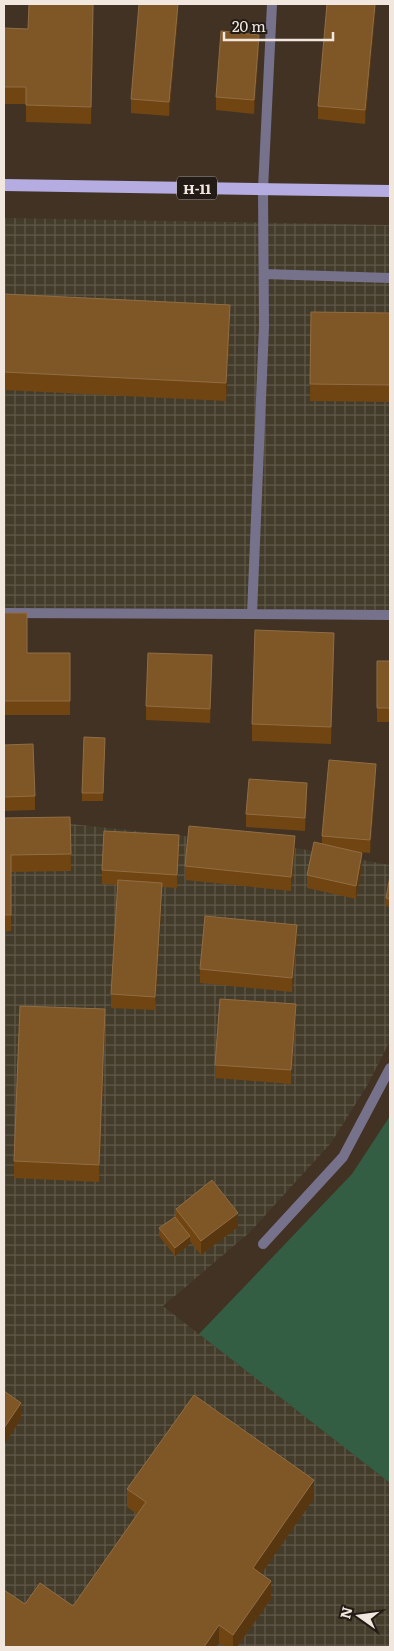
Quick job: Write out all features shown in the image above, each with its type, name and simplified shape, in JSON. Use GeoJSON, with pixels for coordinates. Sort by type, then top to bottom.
{"type":"FeatureCollection","features":[{"type":"Feature","properties":{"kind":"main road","name":"Н-11"},"geometry":{"type":"LineString","coordinates":[[4,185],[390,191]]}},
{"type":"Feature","properties":{"kind":"street"},"geometry":{"type":"LineString","coordinates":[[252,614],[264,274],[263,189],[272,4]]}},
{"type":"Feature","properties":{"kind":"street"},"geometry":{"type":"LineString","coordinates":[[264,274],[390,278]]}},
{"type":"Feature","properties":{"kind":"street"},"geometry":{"type":"LineString","coordinates":[[4,614],[390,615]]}},
{"type":"Feature","properties":{"kind":"street"},"geometry":{"type":"LineString","coordinates":[[263,1244],[343,1157],[390,1068]]}},
{"type":"Feature","properties":{"kind":"shaded area"},"geometry":{"type":"Polygon","coordinates":[[[4,218],[390,225],[390,610],[4,608],[4,218]]]}},
{"type":"Feature","properties":{"kind":"shaded area"},"geometry":{"type":"Polygon","coordinates":[[[71,824],[296,848],[390,865],[390,1041],[368,1084],[331,1143],[249,1233],[163,1306],[390,1483],[390,1647],[4,1647],[4,825],[71,824]]]}},
{"type":"Feature","properties":{"kind":"green space"},"geometry":{"type":"Polygon","coordinates":[[[390,1116],[390,1483],[199,1334],[352,1174],[390,1116]]]}},
{"type":"Feature","properties":{"kind":"building"},"geometry":{"type":"Polygon","coordinates":[[[29,4],[93,4],[91,107],[26,105],[26,87],[4,87],[4,28],[28,29],[29,4]]]}},
{"type":"Feature","properties":{"kind":"building"},"geometry":{"type":"Polygon","coordinates":[[[139,4],[178,4],[169,102],[131,99],[139,4]]]}},
{"type":"Feature","properties":{"kind":"building"},"geometry":{"type":"Polygon","coordinates":[[[327,4],[375,4],[365,110],[318,106],[327,4]]]}},
{"type":"Feature","properties":{"kind":"building"},"geometry":{"type":"Polygon","coordinates":[[[221,31],[259,35],[254,100],[216,97],[221,31]]]}},
{"type":"Feature","properties":{"kind":"building"},"geometry":{"type":"Polygon","coordinates":[[[4,294],[230,305],[226,383],[4,372],[4,294]]]}},
{"type":"Feature","properties":{"kind":"building"},"geometry":{"type":"Polygon","coordinates":[[[311,312],[390,313],[390,385],[310,384],[311,312]]]}},
{"type":"Feature","properties":{"kind":"building"},"geometry":{"type":"Polygon","coordinates":[[[4,613],[27,613],[27,653],[70,653],[70,701],[4,701],[4,613]]]}},
{"type":"Feature","properties":{"kind":"building"},"geometry":{"type":"Polygon","coordinates":[[[255,630],[334,633],[331,727],[252,724],[255,630]]]}},
{"type":"Feature","properties":{"kind":"building"},"geometry":{"type":"Polygon","coordinates":[[[148,653],[212,655],[210,709],[146,706],[148,653]]]}},
{"type":"Feature","properties":{"kind":"building"},"geometry":{"type":"Polygon","coordinates":[[[377,661],[390,661],[390,708],[377,708],[377,661]]]}},
{"type":"Feature","properties":{"kind":"building"},"geometry":{"type":"Polygon","coordinates":[[[84,737],[105,738],[103,793],[82,793],[84,737]]]}},
{"type":"Feature","properties":{"kind":"building"},"geometry":{"type":"Polygon","coordinates":[[[33,744],[35,796],[4,797],[4,745],[33,744]]]}},
{"type":"Feature","properties":{"kind":"building"},"geometry":{"type":"Polygon","coordinates":[[[329,760],[376,764],[370,840],[322,836],[329,760]]]}},
{"type":"Feature","properties":{"kind":"building"},"geometry":{"type":"Polygon","coordinates":[[[249,779],[307,783],[305,818],[246,814],[249,779]]]}},
{"type":"Feature","properties":{"kind":"building"},"geometry":{"type":"Polygon","coordinates":[[[70,817],[71,854],[11,855],[11,915],[4,915],[4,818],[70,817]]]}},
{"type":"Feature","properties":{"kind":"building"},"geometry":{"type":"Polygon","coordinates":[[[189,826],[295,836],[291,877],[185,866],[189,826]]]}},
{"type":"Feature","properties":{"kind":"building"},"geometry":{"type":"Polygon","coordinates":[[[104,831],[179,835],[177,875],[102,870],[104,831]]]}},
{"type":"Feature","properties":{"kind":"building"},"geometry":{"type":"Polygon","coordinates":[[[314,842],[362,853],[356,886],[307,875],[314,842]]]}},
{"type":"Feature","properties":{"kind":"building"},"geometry":{"type":"Polygon","coordinates":[[[390,876],[390,899],[386,898],[390,876]]]}},
{"type":"Feature","properties":{"kind":"building"},"geometry":{"type":"Polygon","coordinates":[[[118,880],[162,883],[155,997],[111,994],[118,880]]]}},
{"type":"Feature","properties":{"kind":"building"},"geometry":{"type":"Polygon","coordinates":[[[205,916],[297,925],[292,978],[200,969],[205,916]]]}},
{"type":"Feature","properties":{"kind":"building"},"geometry":{"type":"Polygon","coordinates":[[[220,999],[296,1004],[291,1070],[215,1065],[220,999]]]}},
{"type":"Feature","properties":{"kind":"building"},"geometry":{"type":"Polygon","coordinates":[[[20,1006],[105,1009],[99,1165],[14,1161],[20,1006]]]}},
{"type":"Feature","properties":{"kind":"building"},"geometry":{"type":"Polygon","coordinates":[[[212,1180],[238,1213],[201,1241],[176,1209],[212,1180]]]}},
{"type":"Feature","properties":{"kind":"building"},"geometry":{"type":"Polygon","coordinates":[[[175,1217],[190,1236],[175,1248],[159,1228],[175,1217]]]}},
{"type":"Feature","properties":{"kind":"building"},"geometry":{"type":"Polygon","coordinates":[[[4,1391],[21,1403],[4,1428],[4,1391]]]}},
{"type":"Feature","properties":{"kind":"building"},"geometry":{"type":"Polygon","coordinates":[[[194,1395],[314,1480],[253,1568],[271,1581],[233,1635],[219,1625],[204,1647],[4,1647],[4,1590],[25,1604],[40,1583],[73,1606],[146,1502],[127,1489],[194,1395]]]}}]}
